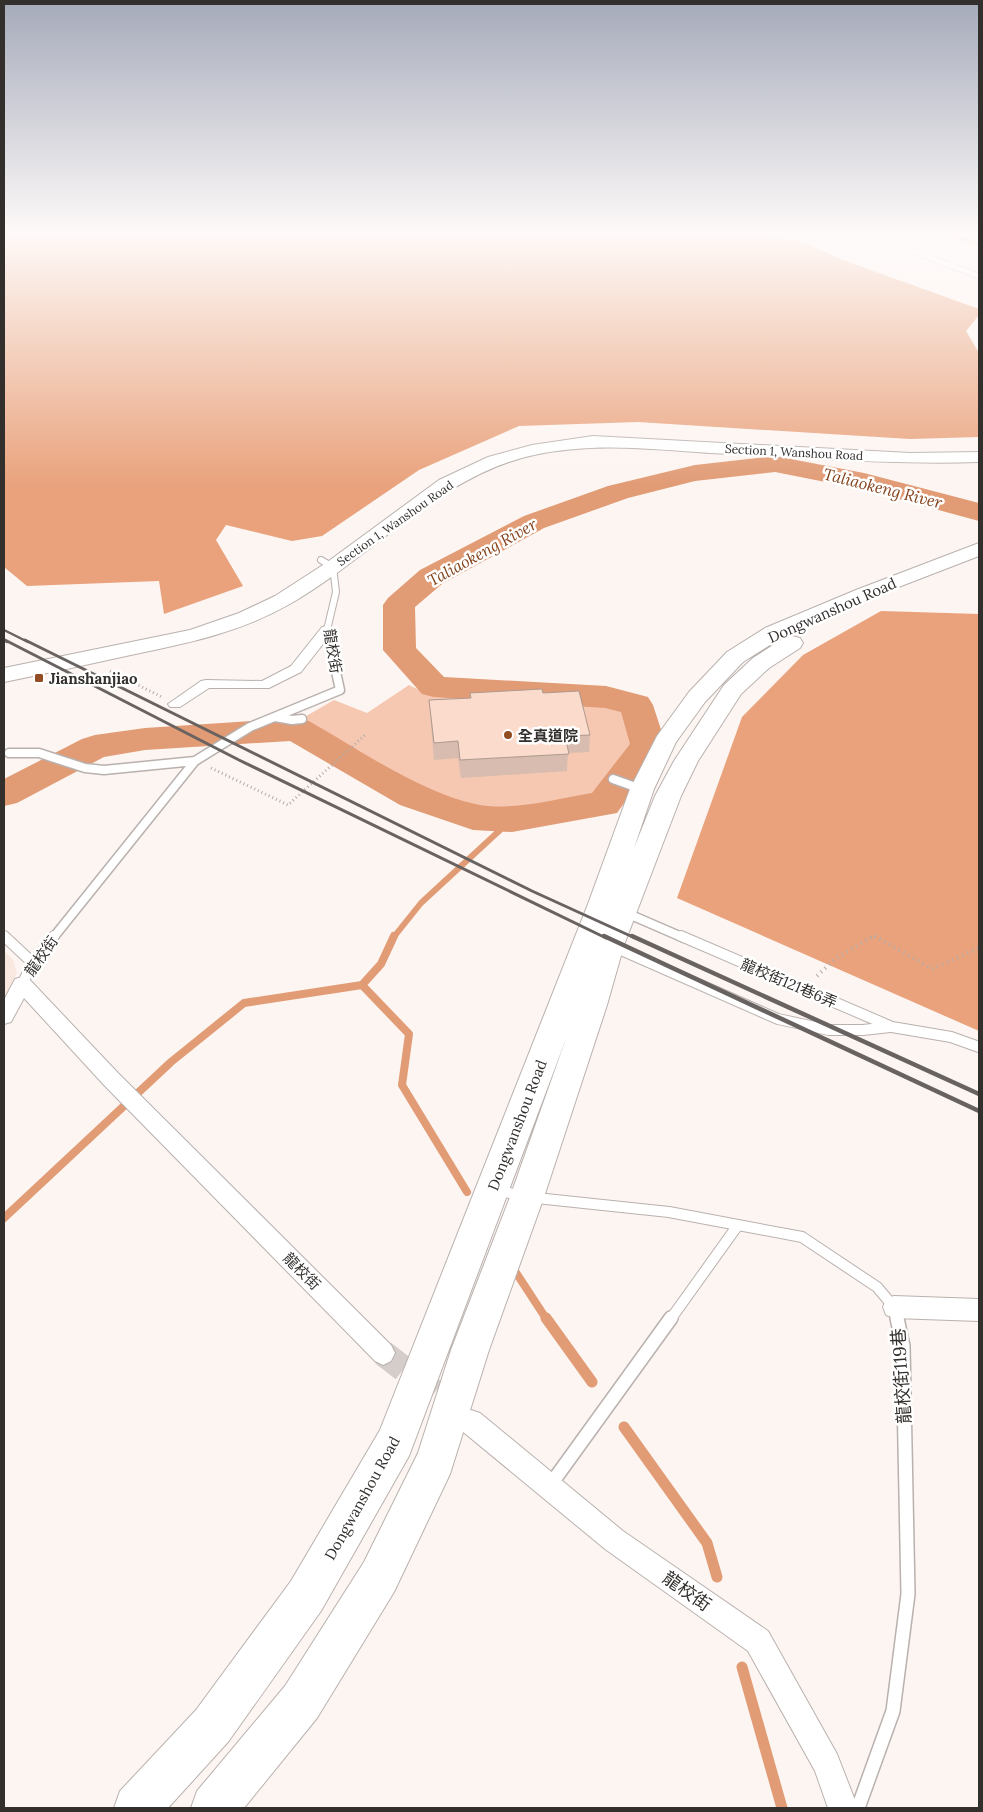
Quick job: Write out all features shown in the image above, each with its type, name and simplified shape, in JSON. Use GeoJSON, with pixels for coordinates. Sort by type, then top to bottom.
{"type":"FeatureCollection","features":[{"type":"Feature","properties":{"kind":"main road","name":"Section 1, Wanshou Road"},"geometry":{"type":"LineString","coordinates":[[4,674],[195,635],[247,618],[282,600],[359,535],[431,479],[490,453],[513,446],[565,436],[618,435],[905,450],[979,448]]}},
{"type":"Feature","properties":{"kind":"main road","name":"Section 1, Wanshou Road"},"geometry":{"type":"LineString","coordinates":[[4,660],[209,619],[327,563],[446,484],[494,461],[532,450],[593,441],[910,458],[979,457]]}},
{"type":"Feature","properties":{"kind":"main road","name":"Dongwanshou Road"},"geometry":{"type":"LineString","coordinates":[[137,1808],[212,1726],[306,1596],[395,1442],[492,1189],[613,908],[641,788],[665,741],[697,697],[735,657],[773,633],[863,594],[979,549]]}},
{"type":"Feature","properties":{"kind":"main road","name":"Dongwanshou Road"},"geometry":{"type":"LineString","coordinates":[[641,788],[686,761],[732,690],[761,663],[832,622],[979,563]]}},
{"type":"Feature","properties":{"kind":"main road","name":"Dongwanshou Road"},"geometry":{"type":"LineString","coordinates":[[214,1808],[301,1702],[379,1577],[436,1460],[470,1350],[527,1197],[592,1005],[600,940]]}},
{"type":"Feature","properties":{"kind":"street"},"geometry":{"type":"LineString","coordinates":[[175,704],[206,684],[264,685],[296,668],[327,630]]}},
{"type":"Feature","properties":{"kind":"street"},"geometry":{"type":"LineString","coordinates":[[4,1017],[22,984]]}},
{"type":"Feature","properties":{"kind":"street","name":"龍校街"},"geometry":{"type":"LineString","coordinates":[[22,984],[118,1085],[383,1352]]}},
{"type":"Feature","properties":{"kind":"street"},"geometry":{"type":"LineString","coordinates":[[894,1308],[979,1310]]}},
{"type":"Feature","properties":{"kind":"street","name":"龍校街"},"geometry":{"type":"LineString","coordinates":[[471,1422],[614,1540],[758,1641],[827,1764],[843,1808]]}},
{"type":"Feature","properties":{"kind":"lane","name":"龍校街"},"geometry":{"type":"LineString","coordinates":[[22,984],[33,963],[194,761],[250,727],[340,690],[327,630],[336,592],[327,563]]}},
{"type":"Feature","properties":{"kind":"lane"},"geometry":{"type":"LineString","coordinates":[[274,717],[292,720],[302,719]]}},
{"type":"Feature","properties":{"kind":"lane"},"geometry":{"type":"LineString","coordinates":[[9,753],[39,753],[85,768],[104,770],[194,761]]}},
{"type":"Feature","properties":{"kind":"lane","name":"龍校街121巷6弄"},"geometry":{"type":"LineString","coordinates":[[613,908],[892,1027],[952,1037],[979,1047]]}},
{"type":"Feature","properties":{"kind":"lane"},"geometry":{"type":"LineString","coordinates":[[4,936],[33,963]]}},
{"type":"Feature","properties":{"kind":"lane"},"geometry":{"type":"LineString","coordinates":[[600,940],[778,1019],[829,1030],[863,1030],[892,1027]]}},
{"type":"Feature","properties":{"kind":"lane","name":"龍校街119巷"},"geometry":{"type":"LineString","coordinates":[[492,1189],[527,1197],[668,1212],[802,1237],[877,1287],[894,1308],[903,1346],[908,1594],[893,1711],[858,1808]]}},
{"type":"Feature","properties":{"kind":"lane"},"geometry":{"type":"LineString","coordinates":[[549,1486],[738,1225]]}},
{"type":"Feature","properties":{"kind":"path"},"geometry":{"type":"LineString","coordinates":[[103,668],[175,704]]}},
{"type":"Feature","properties":{"kind":"path"},"geometry":{"type":"LineString","coordinates":[[194,761],[288,805],[365,735]]}},
{"type":"Feature","properties":{"kind":"path"},"geometry":{"type":"LineString","coordinates":[[804,990],[834,958],[874,936],[932,969],[979,948]]}},
{"type":"Feature","properties":{"kind":"shaded area"},"geometry":{"type":"Polygon","coordinates":[[[4,319],[976,319],[966,331],[979,353],[979,437],[910,439],[638,422],[519,426],[419,470],[322,536],[292,541],[226,525],[216,540],[243,586],[164,614],[159,581],[27,586],[4,567],[4,319]]]}},
{"type":"Feature","properties":{"kind":"shaded area"},"geometry":{"type":"Polygon","coordinates":[[[881,611],[979,614],[979,1031],[677,898],[742,717],[803,655],[881,611]]]}},
{"type":"Feature","properties":{"kind":"shaded area"},"geometry":{"type":"Polygon","coordinates":[[[409,685],[427,694],[596,703],[627,710],[638,742],[603,796],[524,810],[486,811],[422,793],[296,722],[334,700],[367,713],[409,685]]]}},
{"type":"Feature","properties":{"kind":"shaded area"},"geometry":{"type":"Polygon","coordinates":[[[4,951],[13,960],[17,973],[4,998],[4,951]]]}},
{"type":"Feature","properties":{"kind":"building","name":"全真道院"},"geometry":{"type":"Polygon","coordinates":[[[542,689],[543,693],[579,691],[590,735],[565,736],[569,754],[460,760],[458,741],[434,743],[429,700],[471,698],[470,693],[542,689]]]}},
{"type":"Feature","properties":{"kind":"waterway","name":"Taliaokeng River"},"geometry":{"type":"LineString","coordinates":[[4,794],[95,747],[145,739],[296,729],[413,796],[473,817],[512,819],[604,804],[648,745],[636,705],[606,697],[434,687],[400,650],[399,605],[431,577],[534,522],[618,492],[695,473],[775,464],[864,481],[979,512]]}},
{"type":"Feature","properties":{"kind":"waterway"},"geometry":{"type":"LineString","coordinates":[[393,938],[421,903],[512,819]]}},
{"type":"Feature","properties":{"kind":"waterway"},"geometry":{"type":"LineString","coordinates":[[362,985],[381,964],[393,938]]}},
{"type":"Feature","properties":{"kind":"waterway"},"geometry":{"type":"LineString","coordinates":[[4,1218],[171,1062],[244,1003],[362,985]]}},
{"type":"Feature","properties":{"kind":"waterway"},"geometry":{"type":"LineString","coordinates":[[362,985],[409,1034],[402,1085],[467,1192]]}},
{"type":"Feature","properties":{"kind":"waterway"},"geometry":{"type":"LineString","coordinates":[[515,1271],[547,1320]]}},
{"type":"Feature","properties":{"kind":"waterway"},"geometry":{"type":"LineString","coordinates":[[546,1318],[592,1382]]}},
{"type":"Feature","properties":{"kind":"waterway"},"geometry":{"type":"LineString","coordinates":[[624,1427],[707,1543],[717,1577]]}},
{"type":"Feature","properties":{"kind":"waterway"},"geometry":{"type":"LineString","coordinates":[[742,1667],[782,1808]]}},
{"type":"Feature","properties":{"kind":"tunnel"},"geometry":{"type":"LineString","coordinates":[[383,1353],[456,1409]]}},
{"type":"Feature","properties":{"kind":"railway"},"geometry":{"type":"LineString","coordinates":[[4,630],[28,642]]}},
{"type":"Feature","properties":{"kind":"railway"},"geometry":{"type":"LineString","coordinates":[[5,640],[239,760],[606,938]]}},
{"type":"Feature","properties":{"kind":"railway"},"geometry":{"type":"LineString","coordinates":[[25,640],[532,891],[635,938]]}},
{"type":"Feature","properties":{"kind":"railway"},"geometry":{"type":"LineString","coordinates":[[604,936],[979,1111]]}},
{"type":"Feature","properties":{"kind":"railway"},"geometry":{"type":"LineString","coordinates":[[632,936],[979,1094]]}},
{"type":"Feature","properties":{"kind":"place","name":"Jianshanjiao"},"geometry":{"type":"Point","coordinates":[39,678]}},
{"type":"Feature","properties":{"kind":"place","name":"全真道院"},"geometry":{"type":"Point","coordinates":[508,735]}}]}
